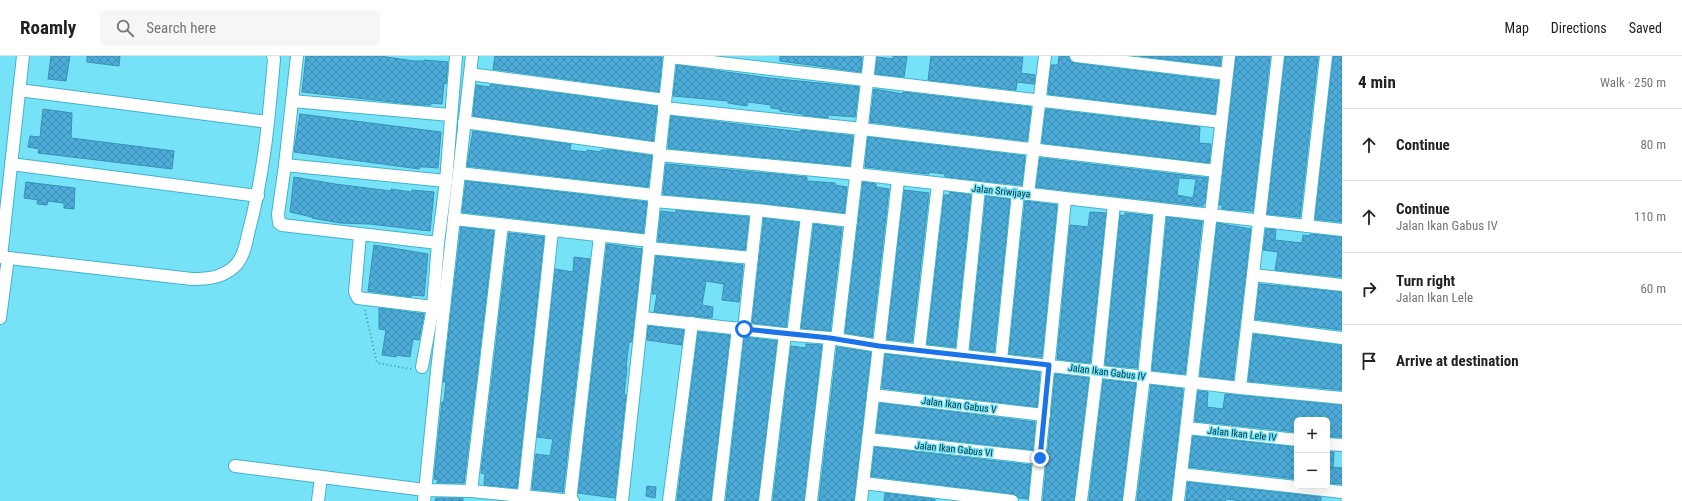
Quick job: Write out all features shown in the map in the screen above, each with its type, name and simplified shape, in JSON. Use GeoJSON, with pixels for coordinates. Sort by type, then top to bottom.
{"type":"FeatureCollection","features":[{"type":"Feature","properties":{"kind":"street"},"geometry":{"type":"LineString","coordinates":[[0,318],[3,257],[11,164],[23,56]]}},
{"type":"Feature","properties":{"kind":"street"},"geometry":{"type":"LineString","coordinates":[[3,257],[192,279],[210,279],[222,275],[235,266],[243,256],[258,196],[268,122],[274,56]]}},
{"type":"Feature","properties":{"kind":"street"},"geometry":{"type":"LineString","coordinates":[[298,56],[278,214],[279,223],[282,225],[360,235],[438,243]]}},
{"type":"Feature","properties":{"kind":"street"},"geometry":{"type":"LineString","coordinates":[[422,367],[433,307],[438,243],[446,181],[450,115],[456,56]]}},
{"type":"Feature","properties":{"kind":"street"},"geometry":{"type":"LineString","coordinates":[[425,496],[472,56]]}},
{"type":"Feature","properties":{"kind":"street"},"geometry":{"type":"LineString","coordinates":[[811,501],[833,338],[851,221],[870,56]]}},
{"type":"Feature","properties":{"kind":"street"},"geometry":{"type":"LineString","coordinates":[[1001,360],[1023,194],[1034,149],[1045,56]]}},
{"type":"Feature","properties":{"kind":"street"},"geometry":{"type":"LineString","coordinates":[[1076,56],[1227,74]]}},
{"type":"Feature","properties":{"kind":"street"},"geometry":{"type":"LineString","coordinates":[[1178,501],[1229,56]]}},
{"type":"Feature","properties":{"kind":"street"},"geometry":{"type":"LineString","coordinates":[[1240,388],[1278,56]]}},
{"type":"Feature","properties":{"kind":"street"},"geometry":{"type":"LineString","coordinates":[[1307,226],[1326,56]]}},
{"type":"Feature","properties":{"kind":"street"},"geometry":{"type":"LineString","coordinates":[[622,501],[643,318],[649,244],[670,57],[1221,122]]}},
{"type":"Feature","properties":{"kind":"street"},"geometry":{"type":"LineString","coordinates":[[470,74],[665,104],[1216,171]]}},
{"type":"Feature","properties":{"kind":"street"},"geometry":{"type":"LineString","coordinates":[[19,90],[268,122]]}},
{"type":"Feature","properties":{"kind":"street"},"geometry":{"type":"LineString","coordinates":[[292,102],[450,115]]}},
{"type":"Feature","properties":{"kind":"street","name":"Jalan Sriwijaya"},"geometry":{"type":"LineString","coordinates":[[464,122],[659,152],[1342,230]]}},
{"type":"Feature","properties":{"kind":"street"},"geometry":{"type":"LineString","coordinates":[[11,164],[258,196]]}},
{"type":"Feature","properties":{"kind":"street"},"geometry":{"type":"LineString","coordinates":[[285,165],[446,181]]}},
{"type":"Feature","properties":{"kind":"street"},"geometry":{"type":"LineString","coordinates":[[459,173],[851,221]]}},
{"type":"Feature","properties":{"kind":"street"},"geometry":{"type":"LineString","coordinates":[[861,501],[898,180]]}},
{"type":"Feature","properties":{"kind":"street"},"geometry":{"type":"LineString","coordinates":[[919,350],[938,184]]}},
{"type":"Feature","properties":{"kind":"street"},"geometry":{"type":"LineString","coordinates":[[962,355],[979,189]]}},
{"type":"Feature","properties":{"kind":"street"},"geometry":{"type":"LineString","coordinates":[[1035,501],[1065,199]]}},
{"type":"Feature","properties":{"kind":"street"},"geometry":{"type":"LineString","coordinates":[[1082,501],[1114,204]]}},
{"type":"Feature","properties":{"kind":"street"},"geometry":{"type":"LineString","coordinates":[[1129,501],[1144,377],[1160,209]]}},
{"type":"Feature","properties":{"kind":"street"},"geometry":{"type":"LineString","coordinates":[[718,501],[752,258],[757,210]]}},
{"type":"Feature","properties":{"kind":"street"},"geometry":{"type":"LineString","coordinates":[[765,501],[806,216]]}},
{"type":"Feature","properties":{"kind":"street"},"geometry":{"type":"LineString","coordinates":[[454,219],[600,236],[752,258]]}},
{"type":"Feature","properties":{"kind":"street"},"geometry":{"type":"LineString","coordinates":[[475,494],[502,225]]}},
{"type":"Feature","properties":{"kind":"street"},"geometry":{"type":"LineString","coordinates":[[523,499],[552,230]]}},
{"type":"Feature","properties":{"kind":"street"},"geometry":{"type":"LineString","coordinates":[[360,235],[355,292],[358,298],[433,307]]}},
{"type":"Feature","properties":{"kind":"street"},"geometry":{"type":"LineString","coordinates":[[235,466],[321,477],[425,496],[475,494],[523,499],[571,501],[600,236]]}},
{"type":"Feature","properties":{"kind":"street"},"geometry":{"type":"LineString","coordinates":[[1253,275],[1342,286]]}},
{"type":"Feature","properties":{"kind":"street","name":"Jalan Ikan Gabus IV"},"geometry":{"type":"LineString","coordinates":[[643,318],[789,335],[833,338],[879,346],[1240,388],[1342,398]]}},
{"type":"Feature","properties":{"kind":"street"},"geometry":{"type":"LineString","coordinates":[[669,501],[692,323]]}},
{"type":"Feature","properties":{"kind":"street"},"geometry":{"type":"LineString","coordinates":[[1248,326],[1342,338]]}},
{"type":"Feature","properties":{"kind":"street","name":"Jalan Ikan Gabus V"},"geometry":{"type":"LineString","coordinates":[[873,395],[1044,415]]}},
{"type":"Feature","properties":{"kind":"street","name":"Jalan Ikan Lele IV"},"geometry":{"type":"LineString","coordinates":[[1187,428],[1294,440]]}},
{"type":"Feature","properties":{"kind":"street","name":"Jalan Ikan Gabus VI"},"geometry":{"type":"LineString","coordinates":[[868,439],[1040,458]]}},
{"type":"Feature","properties":{"kind":"street"},"geometry":{"type":"LineString","coordinates":[[1330,444],[1342,445]]}},
{"type":"Feature","properties":{"kind":"street"},"geometry":{"type":"LineString","coordinates":[[1181,474],[1342,492]]}},
{"type":"Feature","properties":{"kind":"street"},"geometry":{"type":"LineString","coordinates":[[318,501],[321,477]]}},
{"type":"Feature","properties":{"kind":"street"},"geometry":{"type":"LineString","coordinates":[[863,483],[1012,501]]}},
{"type":"Feature","properties":{"kind":"path"},"geometry":{"type":"LineString","coordinates":[[363,299],[377,363],[414,370],[422,367]]}},
{"type":"Feature","properties":{"kind":"building"},"geometry":{"type":"Polygon","coordinates":[[[51,56],[70,56],[66,81],[48,79],[51,56]]]}},
{"type":"Feature","properties":{"kind":"building"},"geometry":{"type":"Polygon","coordinates":[[[87,56],[120,56],[119,66],[87,62],[87,56]]]}},
{"type":"Feature","properties":{"kind":"building"},"geometry":{"type":"Polygon","coordinates":[[[306,56],[380,56],[414,61],[424,60],[448,62],[442,104],[431,103],[431,105],[420,105],[302,92],[306,56]]]}},
{"type":"Feature","properties":{"kind":"building"},"geometry":{"type":"Polygon","coordinates":[[[495,56],[662,57],[659,92],[493,69],[495,56]]]}},
{"type":"Feature","properties":{"kind":"building"},"geometry":{"type":"Polygon","coordinates":[[[780,56],[862,57],[861,72],[780,61],[780,56]]]}},
{"type":"Feature","properties":{"kind":"building"},"geometry":{"type":"Polygon","coordinates":[[[893,56],[907,56],[904,77],[875,74],[877,57],[893,59],[893,56]]]}},
{"type":"Feature","properties":{"kind":"building"},"geometry":{"type":"Polygon","coordinates":[[[931,56],[1023,57],[1021,73],[1035,75],[1034,84],[1017,82],[1016,90],[928,80],[931,56]]]}},
{"type":"Feature","properties":{"kind":"building"},"geometry":{"type":"Polygon","coordinates":[[[1059,56],[1069,56],[1071,62],[1075,63],[1219,81],[1215,114],[1048,94],[1051,65],[1058,65],[1059,56]]]}},
{"type":"Feature","properties":{"kind":"building"},"geometry":{"type":"Polygon","coordinates":[[[1139,56],[1221,56],[1220,66],[1139,56]]]}},
{"type":"Feature","properties":{"kind":"building"},"geometry":{"type":"Polygon","coordinates":[[[1236,56],[1270,56],[1253,211],[1222,209],[1222,205],[1219,205],[1236,56]]]}},
{"type":"Feature","properties":{"kind":"building"},"geometry":{"type":"Polygon","coordinates":[[[1285,56],[1318,56],[1300,217],[1267,214],[1285,56]]]}},
{"type":"Feature","properties":{"kind":"building"},"geometry":{"type":"Polygon","coordinates":[[[1333,56],[1342,56],[1342,222],[1315,219],[1333,56]]]}},
{"type":"Feature","properties":{"kind":"building"},"geometry":{"type":"Polygon","coordinates":[[[677,65],[769,78],[859,87],[855,117],[828,115],[828,118],[802,115],[803,114],[780,111],[780,109],[771,108],[771,105],[748,102],[747,106],[728,103],[728,101],[673,96],[677,65]]]}},
{"type":"Feature","properties":{"kind":"building"},"geometry":{"type":"Polygon","coordinates":[[[491,84],[657,106],[653,141],[473,116],[476,85],[489,87],[491,84]]]}},
{"type":"Feature","properties":{"kind":"building"},"geometry":{"type":"Polygon","coordinates":[[[874,89],[903,94],[903,92],[1031,107],[1027,141],[870,122],[874,89]]]}},
{"type":"Feature","properties":{"kind":"building"},"geometry":{"type":"Polygon","coordinates":[[[43,109],[72,113],[71,138],[174,151],[172,169],[38,153],[39,149],[28,147],[30,136],[40,137],[43,109]]]}},
{"type":"Feature","properties":{"kind":"building"},"geometry":{"type":"Polygon","coordinates":[[[1046,109],[1200,127],[1199,143],[1211,144],[1209,163],[1042,143],[1046,109]]]}},
{"type":"Feature","properties":{"kind":"building"},"geometry":{"type":"Polygon","coordinates":[[[300,114],[441,132],[438,168],[419,167],[419,169],[294,152],[300,114]]]}},
{"type":"Feature","properties":{"kind":"building"},"geometry":{"type":"Polygon","coordinates":[[[671,116],[801,132],[801,130],[853,136],[850,166],[668,148],[671,116]]]}},
{"type":"Feature","properties":{"kind":"building"},"geometry":{"type":"Polygon","coordinates":[[[473,131],[571,144],[570,150],[601,152],[601,150],[612,150],[652,156],[648,187],[467,166],[473,131]]]}},
{"type":"Feature","properties":{"kind":"building"},"geometry":{"type":"Polygon","coordinates":[[[868,137],[1025,156],[1022,185],[945,177],[945,174],[929,172],[929,174],[865,167],[868,137]]]}},
{"type":"Feature","properties":{"kind":"building"},"geometry":{"type":"Polygon","coordinates":[[[1040,158],[1208,178],[1205,203],[1203,203],[1203,206],[1036,187],[1040,158]],[[1179,178],[1177,195],[1193,198],[1196,179],[1179,178]]]}},
{"type":"Feature","properties":{"kind":"building"},"geometry":{"type":"Polygon","coordinates":[[[666,164],[807,177],[807,181],[835,183],[835,185],[847,187],[844,213],[663,194],[666,164]]]}},
{"type":"Feature","properties":{"kind":"building"},"geometry":{"type":"Polygon","coordinates":[[[294,177],[391,191],[391,189],[412,192],[412,190],[434,192],[430,231],[370,224],[340,223],[290,212],[294,177]]]}},
{"type":"Feature","properties":{"kind":"building"},"geometry":{"type":"Polygon","coordinates":[[[466,181],[647,202],[643,233],[462,212],[466,181]]]}},
{"type":"Feature","properties":{"kind":"building"},"geometry":{"type":"Polygon","coordinates":[[[26,182],[75,188],[74,209],[64,208],[64,203],[48,201],[47,205],[37,204],[38,200],[24,198],[26,182]]]}},
{"type":"Feature","properties":{"kind":"building"},"geometry":{"type":"Polygon","coordinates":[[[863,182],[876,184],[876,187],[889,189],[872,337],[845,333],[863,182]]]}},
{"type":"Feature","properties":{"kind":"building"},"geometry":{"type":"Polygon","coordinates":[[[904,190],[929,193],[912,342],[887,339],[904,190]]]}},
{"type":"Feature","properties":{"kind":"building"},"geometry":{"type":"Polygon","coordinates":[[[950,192],[971,195],[955,347],[927,344],[944,195],[950,195],[950,192]]]}},
{"type":"Feature","properties":{"kind":"building"},"geometry":{"type":"Polygon","coordinates":[[[986,196],[1010,199],[994,352],[970,349],[986,196]]]}},
{"type":"Feature","properties":{"kind":"building"},"geometry":{"type":"Polygon","coordinates":[[[1025,201],[1057,205],[1042,357],[1009,354],[1025,201]]]}},
{"type":"Feature","properties":{"kind":"building"},"geometry":{"type":"Polygon","coordinates":[[[676,210],[749,217],[745,250],[658,241],[661,211],[676,213],[676,210]]]}},
{"type":"Feature","properties":{"kind":"building"},"geometry":{"type":"Polygon","coordinates":[[[1090,212],[1106,213],[1090,363],[1057,359],[1070,225],[1088,227],[1090,212]]]}},
{"type":"Feature","properties":{"kind":"building"},"geometry":{"type":"Polygon","coordinates":[[[1125,213],[1152,216],[1137,368],[1105,365],[1120,215],[1125,216],[1125,213]]]}},
{"type":"Feature","properties":{"kind":"building"},"geometry":{"type":"Polygon","coordinates":[[[1167,217],[1202,221],[1185,374],[1152,370],[1167,217]]]}},
{"type":"Feature","properties":{"kind":"building"},"geometry":{"type":"Polygon","coordinates":[[[764,218],[799,222],[786,327],[752,323],[764,218]]]}},
{"type":"Feature","properties":{"kind":"building"},"geometry":{"type":"Polygon","coordinates":[[[1217,223],[1251,229],[1233,380],[1200,376],[1217,223]]]}},
{"type":"Feature","properties":{"kind":"building"},"geometry":{"type":"Polygon","coordinates":[[[814,224],[842,228],[830,331],[801,328],[814,224]]]}},
{"type":"Feature","properties":{"kind":"building"},"geometry":{"type":"Polygon","coordinates":[[[461,227],[494,231],[464,483],[437,483],[438,480],[434,479],[442,402],[444,402],[446,382],[443,382],[461,227]]]}},
{"type":"Feature","properties":{"kind":"building"},"geometry":{"type":"Polygon","coordinates":[[[1266,229],[1276,230],[1275,240],[1302,243],[1303,235],[1310,236],[1310,234],[1342,237],[1342,277],[1275,270],[1278,252],[1263,250],[1266,229]]]}},
{"type":"Feature","properties":{"kind":"building"},"geometry":{"type":"Polygon","coordinates":[[[509,233],[544,237],[517,488],[484,485],[485,474],[481,473],[509,233]]]}},
{"type":"Feature","properties":{"kind":"building"},"geometry":{"type":"Polygon","coordinates":[[[607,244],[642,249],[632,342],[629,342],[626,367],[624,395],[626,395],[615,498],[578,493],[607,244]]]}},
{"type":"Feature","properties":{"kind":"building"},"geometry":{"type":"Polygon","coordinates":[[[374,245],[428,254],[424,296],[411,295],[411,297],[368,291],[374,245]]]}},
{"type":"Feature","properties":{"kind":"building"},"geometry":{"type":"Polygon","coordinates":[[[656,256],[743,265],[739,302],[722,300],[724,284],[706,281],[702,305],[713,307],[712,318],[654,312],[657,294],[652,294],[656,256]]]}},
{"type":"Feature","properties":{"kind":"building"},"geometry":{"type":"Polygon","coordinates":[[[574,257],[590,259],[563,492],[532,489],[536,454],[550,456],[553,439],[537,437],[555,269],[573,272],[574,257]]]}},
{"type":"Feature","properties":{"kind":"building"},"geometry":{"type":"Polygon","coordinates":[[[1259,284],[1342,292],[1342,330],[1255,319],[1259,284]]]}},
{"type":"Feature","properties":{"kind":"building"},"geometry":{"type":"Polygon","coordinates":[[[379,308],[424,314],[419,340],[413,339],[410,357],[382,355],[386,330],[379,329],[379,308]]]}},
{"type":"Feature","properties":{"kind":"building"},"geometry":{"type":"Polygon","coordinates":[[[648,326],[684,330],[682,345],[647,340],[648,326]]]}},
{"type":"Feature","properties":{"kind":"building"},"geometry":{"type":"Polygon","coordinates":[[[698,332],[730,335],[711,501],[677,501],[698,332]]]}},
{"type":"Feature","properties":{"kind":"building"},"geometry":{"type":"Polygon","coordinates":[[[1254,334],[1342,345],[1342,390],[1248,381],[1254,334]]]}},
{"type":"Feature","properties":{"kind":"building"},"geometry":{"type":"Polygon","coordinates":[[[744,337],[777,341],[758,501],[726,501],[744,337]]]}},
{"type":"Feature","properties":{"kind":"building"},"geometry":{"type":"Polygon","coordinates":[[[806,344],[822,345],[804,501],[773,501],[791,346],[806,348],[806,344]]]}},
{"type":"Feature","properties":{"kind":"building"},"geometry":{"type":"Polygon","coordinates":[[[837,347],[871,352],[854,501],[819,501],[837,347]]]}},
{"type":"Feature","properties":{"kind":"building"},"geometry":{"type":"Polygon","coordinates":[[[885,354],[1040,372],[1037,407],[882,388],[885,354]]]}},
{"type":"Feature","properties":{"kind":"building"},"geometry":{"type":"Polygon","coordinates":[[[1055,374],[1089,378],[1074,501],[1043,501],[1055,374]]]}},
{"type":"Feature","properties":{"kind":"building"},"geometry":{"type":"Polygon","coordinates":[[[1103,380],[1136,383],[1122,501],[1089,501],[1103,380]]]}},
{"type":"Feature","properties":{"kind":"building"},"geometry":{"type":"Polygon","coordinates":[[[1151,385],[1183,389],[1171,501],[1137,501],[1151,385]]]}},
{"type":"Feature","properties":{"kind":"building"},"geometry":{"type":"Polygon","coordinates":[[[1198,391],[1208,392],[1207,407],[1223,409],[1225,394],[1342,405],[1342,437],[1330,437],[1330,417],[1294,417],[1294,432],[1195,421],[1198,391]]]}},
{"type":"Feature","properties":{"kind":"building"},"geometry":{"type":"Polygon","coordinates":[[[880,403],[1035,422],[1033,450],[876,432],[880,403]]]}},
{"type":"Feature","properties":{"kind":"building"},"geometry":{"type":"Polygon","coordinates":[[[1193,436],[1294,447],[1294,479],[1189,467],[1193,436]]]}},
{"type":"Feature","properties":{"kind":"building"},"geometry":{"type":"Polygon","coordinates":[[[875,447],[1031,465],[1028,499],[1019,498],[1013,494],[871,476],[875,447]]]}},
{"type":"Feature","properties":{"kind":"building"},"geometry":{"type":"Polygon","coordinates":[[[1330,452],[1334,452],[1333,467],[1330,467],[1330,452]]]}},
{"type":"Feature","properties":{"kind":"building"},"geometry":{"type":"Polygon","coordinates":[[[1330,467],[1342,468],[1342,484],[1330,483],[1330,467]]]}},
{"type":"Feature","properties":{"kind":"building"},"geometry":{"type":"Polygon","coordinates":[[[1188,482],[1321,497],[1321,501],[1242,501],[1226,499],[1225,501],[1186,501],[1188,482]]]}},
{"type":"Feature","properties":{"kind":"building"},"geometry":{"type":"Polygon","coordinates":[[[647,486],[656,487],[655,498],[646,496],[647,486]]]}},
{"type":"Feature","properties":{"kind":"building"},"geometry":{"type":"Polygon","coordinates":[[[885,493],[935,499],[935,501],[884,501],[885,493]]]}},
{"type":"Feature","properties":{"kind":"building"},"geometry":{"type":"Polygon","coordinates":[[[436,498],[463,498],[463,501],[435,501],[436,498]]]}},
{"type":"Feature","properties":{"kind":"route"},"geometry":{"type":"LineString","coordinates":[[744,329],[1049,365],[1040,458]]}}]}
